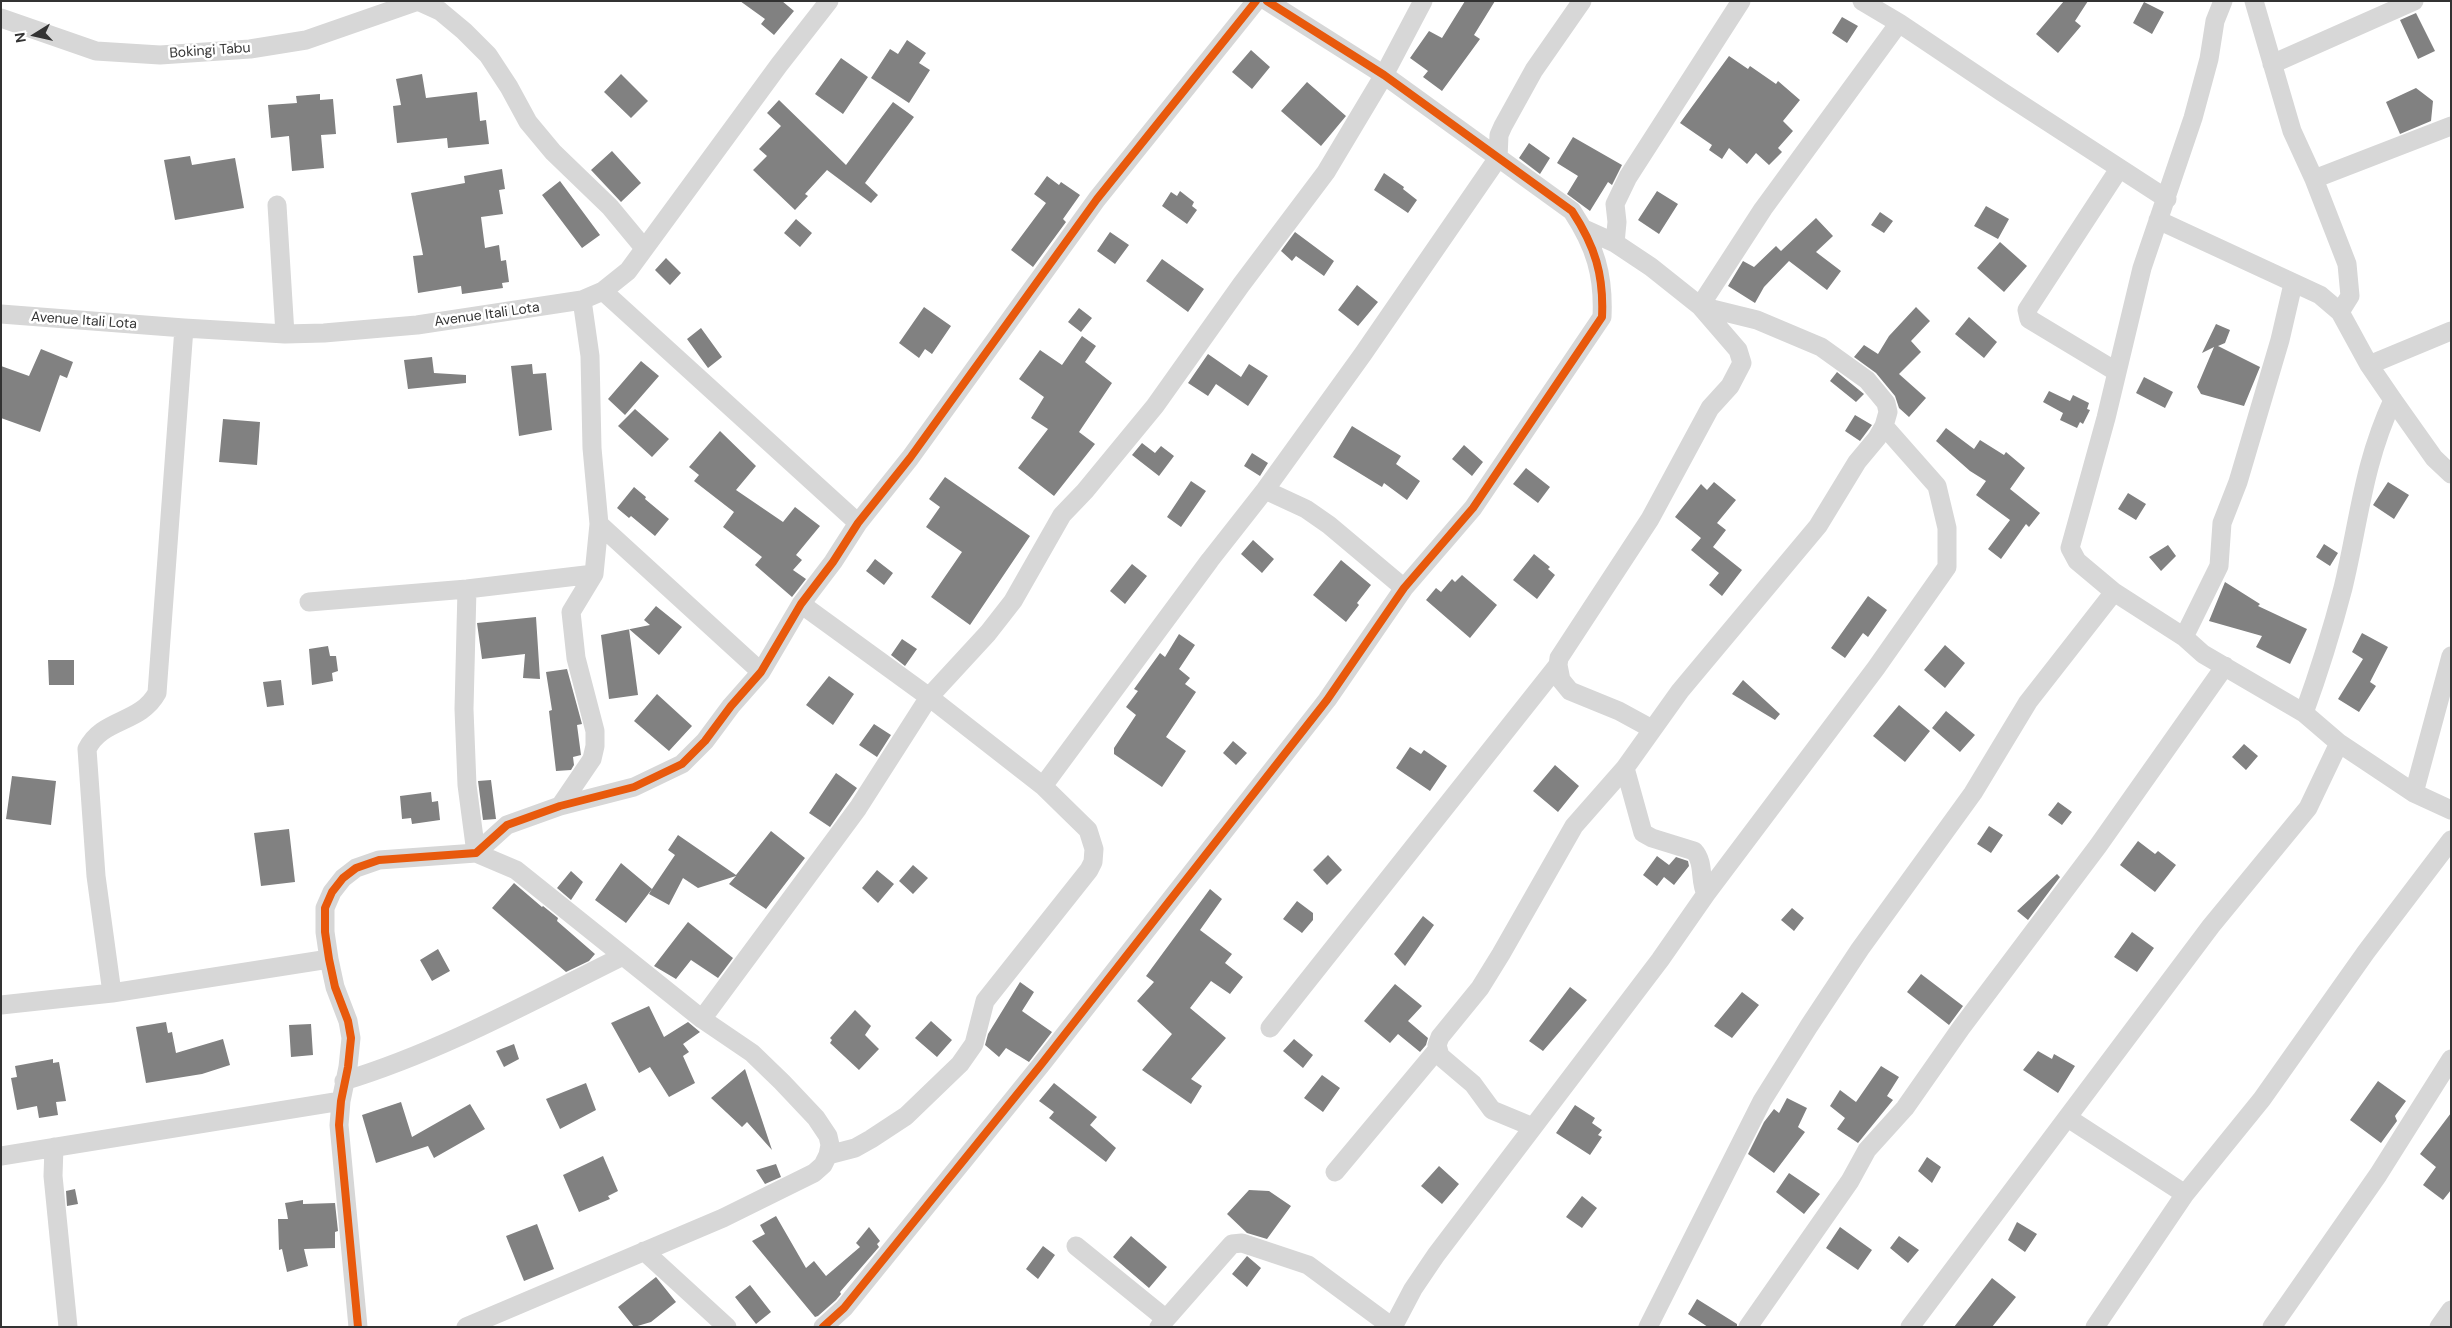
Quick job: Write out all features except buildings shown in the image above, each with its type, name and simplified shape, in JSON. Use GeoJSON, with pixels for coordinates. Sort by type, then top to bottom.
{"type":"FeatureCollection","features":[{"type":"Feature","properties":{"kind":"street"},"geometry":{"type":"LineString","coordinates":[[418,1],[440,11],[464,30],[488,55],[510,86],[528,122],[551,150],[610,207],[644,248]]}},
{"type":"Feature","properties":{"kind":"street","name":"Bokingi Tabu"},"geometry":{"type":"LineString","coordinates":[[1,18],[96,52],[160,55],[250,49],[306,40],[418,1]]}},
{"type":"Feature","properties":{"kind":"street","name":"Avenue Itali Lota"},"geometry":{"type":"LineString","coordinates":[[1,314],[285,334],[324,333],[417,325],[566,304],[582,300],[603,291],[628,271],[829,1]]}},
{"type":"Feature","properties":{"kind":"street"},"geometry":{"type":"LineString","coordinates":[[476,853],[507,825],[560,806],[634,787],[682,764],[705,741],[731,706],[761,672],[801,604],[833,562],[858,523],[916,450],[1096,199],[1256,1]]}},
{"type":"Feature","properties":{"kind":"street"},"geometry":{"type":"LineString","coordinates":[[823,1327],[844,1308],[1058,1043],[1327,700],[1404,588],[1473,508],[1602,317],[1603,290],[1598,264],[1584,229],[1572,210],[1384,75],[1267,1]]}},
{"type":"Feature","properties":{"kind":"street"},"geometry":{"type":"LineString","coordinates":[[702,1019],[858,808],[929,697],[1002,616],[1062,515],[1085,491],[1154,406],[1241,285],[1326,172],[1384,75],[1423,1]]}},
{"type":"Feature","properties":{"kind":"street"},"geometry":{"type":"LineString","coordinates":[[1043,786],[1210,560],[1265,490],[1363,354],[1498,158],[1499,135],[1511,111],[1553,40],[1582,1]]}},
{"type":"Feature","properties":{"kind":"street"},"geometry":{"type":"LineString","coordinates":[[1615,243],[1617,222],[1615,204],[1628,177],[1741,1]]}},
{"type":"Feature","properties":{"kind":"street"},"geometry":{"type":"LineString","coordinates":[[1862,1],[1899,23],[2167,199]]}},
{"type":"Feature","properties":{"kind":"street"},"geometry":{"type":"LineString","coordinates":[[2224,1],[2215,21],[2202,84],[2167,199],[2142,268],[2117,372],[2070,548],[2077,561],[2114,592],[2184,637],[2203,654],[2304,713],[2339,743],[2414,793],[2451,810]]}},
{"type":"Feature","properties":{"kind":"street"},"geometry":{"type":"LineString","coordinates":[[2254,1],[2292,130],[2314,179],[2347,264],[2350,296],[2340,312]]}},
{"type":"Feature","properties":{"kind":"street"},"geometry":{"type":"LineString","coordinates":[[2272,64],[2414,1]]}},
{"type":"Feature","properties":{"kind":"street"},"geometry":{"type":"LineString","coordinates":[[1700,306],[1763,209],[1899,23]]}},
{"type":"Feature","properties":{"kind":"street"},"geometry":{"type":"LineString","coordinates":[[2314,179],[2451,126]]}},
{"type":"Feature","properties":{"kind":"street"},"geometry":{"type":"LineString","coordinates":[[2117,372],[2029,319],[2027,310],[2119,169]]}},
{"type":"Feature","properties":{"kind":"street"},"geometry":{"type":"LineString","coordinates":[[277,205],[285,334]]}},
{"type":"Feature","properties":{"kind":"street"},"geometry":{"type":"LineString","coordinates":[[2158,220],[2320,295],[2340,312],[2369,364],[2393,400],[2434,458],[2451,474]]}},
{"type":"Feature","properties":{"kind":"street"},"geometry":{"type":"LineString","coordinates":[[1270,1028],[1558,665],[1563,649],[1650,519],[1710,408],[1730,386],[1742,363],[1738,350],[1700,306],[1651,267],[1615,243],[1584,229]]}},
{"type":"Feature","properties":{"kind":"street"},"geometry":{"type":"LineString","coordinates":[[2184,637],[2219,566],[2222,523],[2238,482],[2280,340],[2293,284]]}},
{"type":"Feature","properties":{"kind":"street"},"geometry":{"type":"LineString","coordinates":[[603,291],[858,523]]}},
{"type":"Feature","properties":{"kind":"street"},"geometry":{"type":"LineString","coordinates":[[560,806],[587,767],[595,746],[595,732],[576,658],[571,612],[594,574],[599,524],[592,448],[590,356],[582,300]]}},
{"type":"Feature","properties":{"kind":"street"},"geometry":{"type":"LineString","coordinates":[[1533,1128],[1492,1110],[1473,1084],[1440,1056],[1436,1045],[1440,1037],[1480,988],[1570,832],[1625,768],[1691,677],[1818,526],[1857,462],[1884,426],[1888,412],[1880,395],[1867,380],[1822,347],[1757,320],[1700,306]]}},
{"type":"Feature","properties":{"kind":"street"},"geometry":{"type":"LineString","coordinates":[[112,993],[96,876],[87,749],[93,737],[101,730],[131,718],[151,704],[157,692],[184,328]]}},
{"type":"Feature","properties":{"kind":"street"},"geometry":{"type":"LineString","coordinates":[[2369,364],[2451,331]]}},
{"type":"Feature","properties":{"kind":"street"},"geometry":{"type":"LineString","coordinates":[[2304,713],[2321,667],[2342,590],[2370,459],[2380,428],[2393,400]]}},
{"type":"Feature","properties":{"kind":"street"},"geometry":{"type":"LineString","coordinates":[[1076,1246],[1162,1323],[1232,1244],[1242,1243],[1308,1265],[1393,1327],[1413,1288],[1427,1268],[1660,960],[1706,894],[1876,668],[1947,566],[1947,528],[1937,486],[1884,426]]}},
{"type":"Feature","properties":{"kind":"street"},"geometry":{"type":"LineString","coordinates":[[1265,490],[1306,509],[1329,525],[1404,588]]}},
{"type":"Feature","properties":{"kind":"street"},"geometry":{"type":"LineString","coordinates":[[599,524],[761,672]]}},
{"type":"Feature","properties":{"kind":"street"},"geometry":{"type":"LineString","coordinates":[[309,602],[467,589],[594,574]]}},
{"type":"Feature","properties":{"kind":"street"},"geometry":{"type":"LineString","coordinates":[[467,589],[464,709],[468,785],[476,853]]}},
{"type":"Feature","properties":{"kind":"street"},"geometry":{"type":"LineString","coordinates":[[1648,1327],[1762,1101],[1808,1026],[1860,949],[1973,793],[2028,702],[2114,592]]}},
{"type":"Feature","properties":{"kind":"street"},"geometry":{"type":"LineString","coordinates":[[801,604],[929,697],[1043,786],[1088,830],[1094,849],[1093,862],[1089,870],[985,1001],[974,1044],[960,1064],[906,1116],[855,1148],[828,1156]]}},
{"type":"Feature","properties":{"kind":"street"},"geometry":{"type":"LineString","coordinates":[[2414,793],[2451,656]]}},
{"type":"Feature","properties":{"kind":"street"},"geometry":{"type":"LineString","coordinates":[[1558,665],[1562,680],[1570,691],[1619,711],[1652,729]]}},
{"type":"Feature","properties":{"kind":"street"},"geometry":{"type":"LineString","coordinates":[[1748,1327],[1850,1181],[1867,1150],[1905,1108],[1961,1028],[2098,846],[2225,666]]}},
{"type":"Feature","properties":{"kind":"street"},"geometry":{"type":"LineString","coordinates":[[1910,1327],[2211,926],[2308,808],[2339,743]]}},
{"type":"Feature","properties":{"kind":"street"},"geometry":{"type":"LineString","coordinates":[[1625,768],[1643,833],[1652,838],[1694,851],[1700,862],[1702,887],[1706,894]]}},
{"type":"Feature","properties":{"kind":"street"},"geometry":{"type":"LineString","coordinates":[[2095,1327],[2184,1194],[2262,1099],[2366,952],[2451,840]]}},
{"type":"Feature","properties":{"kind":"street"},"geometry":{"type":"LineString","coordinates":[[358,1327],[339,1124],[351,1038],[348,1021],[335,987],[329,959],[325,932],[325,908],[332,892],[356,868],[379,860],[476,853],[516,870],[702,1019],[752,1053],[816,1118],[828,1136],[830,1145],[828,1156],[823,1165],[814,1173],[723,1218],[466,1327]]}},
{"type":"Feature","properties":{"kind":"street"},"geometry":{"type":"LineString","coordinates":[[344,1081],[380,1070],[430,1050],[623,956]]}},
{"type":"Feature","properties":{"kind":"street"},"geometry":{"type":"LineString","coordinates":[[2,1005],[112,993],[329,959]]}},
{"type":"Feature","properties":{"kind":"street"},"geometry":{"type":"LineString","coordinates":[[1335,1172],[1437,1050]]}},
{"type":"Feature","properties":{"kind":"street"},"geometry":{"type":"LineString","coordinates":[[2272,1327],[2378,1175],[2451,1060]]}},
{"type":"Feature","properties":{"kind":"street"},"geometry":{"type":"LineString","coordinates":[[1,1156],[341,1100]]}},
{"type":"Feature","properties":{"kind":"street"},"geometry":{"type":"LineString","coordinates":[[2068,1118],[2184,1194]]}},
{"type":"Feature","properties":{"kind":"street"},"geometry":{"type":"LineString","coordinates":[[54,1147],[53,1176],[68,1327]]}},
{"type":"Feature","properties":{"kind":"street"},"geometry":{"type":"LineString","coordinates":[[644,1251],[727,1327]]}},
{"type":"Feature","properties":{"kind":"street"},"geometry":{"type":"LineString","coordinates":[[2439,1327],[2451,1310]]}},
{"type":"Feature","properties":{"kind":"cycle path"},"geometry":{"type":"LineString","coordinates":[[358,1327],[339,1125],[351,1038],[348,1021],[335,987],[325,932],[325,908],[332,892],[343,878],[356,868],[379,860],[476,853],[507,825],[560,806],[634,787],[682,764],[705,741],[731,706],[761,672],[801,604],[833,562],[858,523],[910,458],[1097,199],[1256,1]]}},
{"type":"Feature","properties":{"kind":"cycle path"},"geometry":{"type":"LineString","coordinates":[[823,1327],[844,1308],[1040,1066],[1327,700],[1404,588],[1473,508],[1602,317],[1601,288],[1596,261],[1587,236],[1572,211],[1384,75],[1267,1]]}}]}
